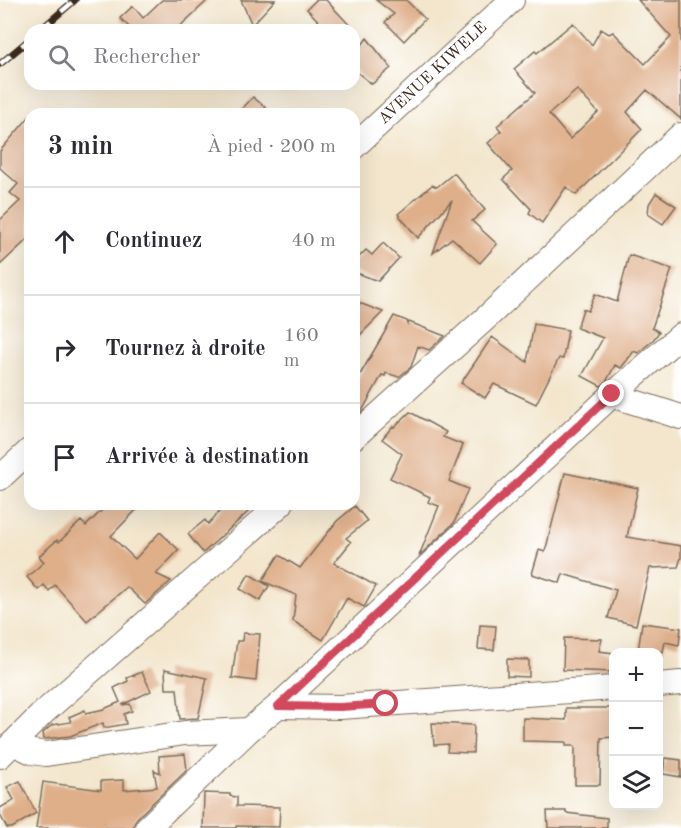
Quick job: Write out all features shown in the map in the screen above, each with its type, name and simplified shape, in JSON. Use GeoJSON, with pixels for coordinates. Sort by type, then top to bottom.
{"type":"FeatureCollection","features":[{"type":"Feature","properties":{"kind":"street","name":"AVENUE KIWELE"},"geometry":{"type":"LineString","coordinates":[[360,141],[512,0]]}},
{"type":"Feature","properties":{"kind":"street"},"geometry":{"type":"LineString","coordinates":[[360,432],[486,318],[681,135]]}},
{"type":"Feature","properties":{"kind":"street"},"geometry":{"type":"LineString","coordinates":[[147,828],[249,730],[278,706],[612,394],[681,335]]}},
{"type":"Feature","properties":{"kind":"street"},"geometry":{"type":"LineString","coordinates":[[612,394],[681,417]]}},
{"type":"Feature","properties":{"kind":"street"},"geometry":{"type":"LineString","coordinates":[[0,478],[24,456]]}},
{"type":"Feature","properties":{"kind":"street"},"geometry":{"type":"LineString","coordinates":[[7,750],[44,711],[273,510]]}},
{"type":"Feature","properties":{"kind":"street"},"geometry":{"type":"LineString","coordinates":[[663,685],[681,683]]}},
{"type":"Feature","properties":{"kind":"street"},"geometry":{"type":"LineString","coordinates":[[278,706],[340,707],[609,688]]}},
{"type":"Feature","properties":{"kind":"street"},"geometry":{"type":"LineString","coordinates":[[7,750],[46,754],[185,733],[249,730]]}},
{"type":"Feature","properties":{"kind":"building"},"geometry":{"type":"Polygon","coordinates":[[[162,0],[208,0],[182,24],[126,24],[120,18],[133,6],[143,18],[162,0]]]}},
{"type":"Feature","properties":{"kind":"building"},"geometry":{"type":"Polygon","coordinates":[[[241,0],[275,0],[253,24],[241,0]]]}},
{"type":"Feature","properties":{"kind":"building"},"geometry":{"type":"Polygon","coordinates":[[[316,0],[326,0],[348,24],[321,24],[307,9],[316,0]]]}},
{"type":"Feature","properties":{"kind":"building"},"geometry":{"type":"Polygon","coordinates":[[[376,0],[406,0],[425,19],[404,41],[385,22],[394,14],[376,0]]]}},
{"type":"Feature","properties":{"kind":"building"},"geometry":{"type":"Polygon","coordinates":[[[638,0],[681,0],[681,119],[647,90],[627,112],[642,129],[576,195],[566,187],[542,223],[529,213],[531,209],[503,179],[512,171],[488,143],[501,131],[497,126],[535,93],[514,69],[573,23],[592,45],[601,29],[609,34],[613,32],[645,64],[671,37],[638,0]],[[577,90],[549,114],[570,139],[598,112],[577,90]]]}},
{"type":"Feature","properties":{"kind":"building"},"geometry":{"type":"Polygon","coordinates":[[[367,38],[391,68],[372,84],[360,75],[360,48],[367,38]]]}},
{"type":"Feature","properties":{"kind":"building"},"geometry":{"type":"Polygon","coordinates":[[[253,97],[266,108],[243,108],[253,97]]]}},
{"type":"Feature","properties":{"kind":"building"},"geometry":{"type":"Polygon","coordinates":[[[24,123],[24,243],[0,265],[0,220],[20,201],[10,193],[18,184],[0,168],[0,151],[24,123]]]}},
{"type":"Feature","properties":{"kind":"building"},"geometry":{"type":"Polygon","coordinates":[[[454,173],[485,210],[472,221],[497,244],[480,263],[452,238],[433,253],[452,200],[418,238],[398,214],[432,185],[437,187],[454,173]]]}},
{"type":"Feature","properties":{"kind":"building"},"geometry":{"type":"Polygon","coordinates":[[[656,193],[676,206],[663,224],[648,214],[649,204],[656,193]]]}},
{"type":"Feature","properties":{"kind":"building"},"geometry":{"type":"Polygon","coordinates":[[[383,243],[399,258],[378,281],[360,274],[360,256],[366,250],[372,255],[383,243]]]}},
{"type":"Feature","properties":{"kind":"building"},"geometry":{"type":"Polygon","coordinates":[[[629,255],[672,269],[652,328],[659,332],[638,353],[634,351],[621,368],[615,365],[606,382],[601,386],[582,376],[603,338],[577,328],[583,309],[588,311],[595,294],[617,302],[629,255]]]}},
{"type":"Feature","properties":{"kind":"building"},"geometry":{"type":"Polygon","coordinates":[[[360,303],[383,312],[360,335],[360,303]]]}},
{"type":"Feature","properties":{"kind":"building"},"geometry":{"type":"Polygon","coordinates":[[[394,316],[407,321],[408,324],[409,322],[445,336],[429,350],[418,346],[411,367],[399,377],[386,373],[385,376],[382,375],[360,413],[360,375],[394,316]]]}},
{"type":"Feature","properties":{"kind":"building"},"geometry":{"type":"Polygon","coordinates":[[[534,324],[568,330],[563,359],[559,358],[536,404],[494,384],[485,398],[461,383],[492,337],[527,362],[534,324]]]}},
{"type":"Feature","properties":{"kind":"building"},"geometry":{"type":"Polygon","coordinates":[[[410,412],[446,432],[443,437],[463,445],[449,481],[468,489],[454,523],[419,556],[439,506],[428,502],[430,497],[390,478],[402,454],[382,439],[410,412]]]}},
{"type":"Feature","properties":{"kind":"building"},"geometry":{"type":"Polygon","coordinates":[[[565,473],[638,488],[627,537],[681,546],[678,567],[650,568],[636,625],[608,618],[616,590],[563,574],[560,583],[532,574],[539,550],[545,552],[565,473]]]}},
{"type":"Feature","properties":{"kind":"building"},"geometry":{"type":"Polygon","coordinates":[[[102,510],[136,510],[111,536],[135,559],[160,532],[179,550],[156,574],[171,581],[145,604],[127,587],[87,621],[55,585],[49,591],[44,585],[38,590],[27,577],[44,562],[39,556],[57,540],[59,542],[81,521],[86,526],[102,510]]]}},
{"type":"Feature","properties":{"kind":"building"},"geometry":{"type":"Polygon","coordinates":[[[221,510],[246,510],[248,512],[203,553],[188,534],[205,520],[208,524],[221,510]]]}},
{"type":"Feature","properties":{"kind":"building"},"geometry":{"type":"Polygon","coordinates":[[[350,510],[358,510],[367,521],[346,538],[351,542],[334,563],[376,586],[364,607],[347,598],[323,640],[293,621],[296,595],[262,581],[279,555],[300,568],[337,521],[350,510]]]}},
{"type":"Feature","properties":{"kind":"building"},"geometry":{"type":"Polygon","coordinates":[[[249,574],[269,586],[260,601],[240,589],[249,574]]]}},
{"type":"Feature","properties":{"kind":"building"},"geometry":{"type":"Polygon","coordinates":[[[642,623],[681,628],[679,645],[665,642],[663,652],[663,648],[639,648],[642,623]]]}},
{"type":"Feature","properties":{"kind":"building"},"geometry":{"type":"Polygon","coordinates":[[[480,625],[496,626],[494,650],[478,649],[480,625]]]}},
{"type":"Feature","properties":{"kind":"building"},"geometry":{"type":"Polygon","coordinates":[[[243,633],[260,634],[256,681],[232,678],[237,641],[242,641],[243,633]]]}},
{"type":"Feature","properties":{"kind":"building"},"geometry":{"type":"Polygon","coordinates":[[[564,638],[602,639],[599,651],[609,652],[609,672],[563,670],[564,638]]]}},
{"type":"Feature","properties":{"kind":"building"},"geometry":{"type":"Polygon","coordinates":[[[507,659],[529,660],[529,677],[507,676],[507,659]]]}},
{"type":"Feature","properties":{"kind":"building"},"geometry":{"type":"Polygon","coordinates":[[[165,669],[207,678],[198,718],[180,719],[177,689],[166,689],[165,669]]]}},
{"type":"Feature","properties":{"kind":"building"},"geometry":{"type":"Polygon","coordinates":[[[142,672],[151,691],[122,705],[130,704],[132,711],[124,714],[126,724],[104,728],[103,723],[70,736],[44,739],[43,733],[52,725],[71,722],[69,717],[85,710],[86,713],[104,709],[120,702],[114,688],[128,681],[127,678],[142,672]]]}},
{"type":"Feature","properties":{"kind":"building"},"geometry":{"type":"Polygon","coordinates":[[[566,708],[609,708],[609,737],[601,738],[600,785],[575,785],[575,746],[566,746],[566,742],[523,741],[523,718],[566,720],[566,708]]]}},
{"type":"Feature","properties":{"kind":"building"},"geometry":{"type":"Polygon","coordinates":[[[432,723],[474,725],[473,753],[447,752],[448,744],[434,745],[432,723]]]}},
{"type":"Feature","properties":{"kind":"building"},"geometry":{"type":"Polygon","coordinates":[[[185,754],[187,770],[137,818],[133,828],[36,828],[43,782],[101,790],[101,781],[124,780],[124,790],[157,787],[154,770],[160,773],[159,756],[185,754]]]}},
{"type":"Feature","properties":{"kind":"building"},"geometry":{"type":"Polygon","coordinates":[[[665,758],[681,760],[681,777],[663,774],[665,758]]]}},
{"type":"Feature","properties":{"kind":"building"},"geometry":{"type":"Polygon","coordinates":[[[20,781],[36,813],[12,828],[7,828],[0,815],[0,808],[14,800],[7,787],[20,781]]]}},
{"type":"Feature","properties":{"kind":"building"},"geometry":{"type":"Polygon","coordinates":[[[204,793],[230,794],[230,796],[237,797],[237,806],[280,807],[279,827],[203,828],[204,793]]]}},
{"type":"Feature","properties":{"kind":"building"},"geometry":{"type":"Polygon","coordinates":[[[547,811],[566,811],[566,813],[607,818],[607,828],[548,828],[547,811]]]}},
{"type":"Feature","properties":{"kind":"railway"},"geometry":{"type":"LineString","coordinates":[[47,24],[75,0]]}},
{"type":"Feature","properties":{"kind":"railway"},"geometry":{"type":"LineString","coordinates":[[0,64],[24,44]]}},
{"type":"Feature","properties":{"kind":"route"},"geometry":{"type":"LineString","coordinates":[[386,704],[340,707],[278,706],[612,394]]}}]}
